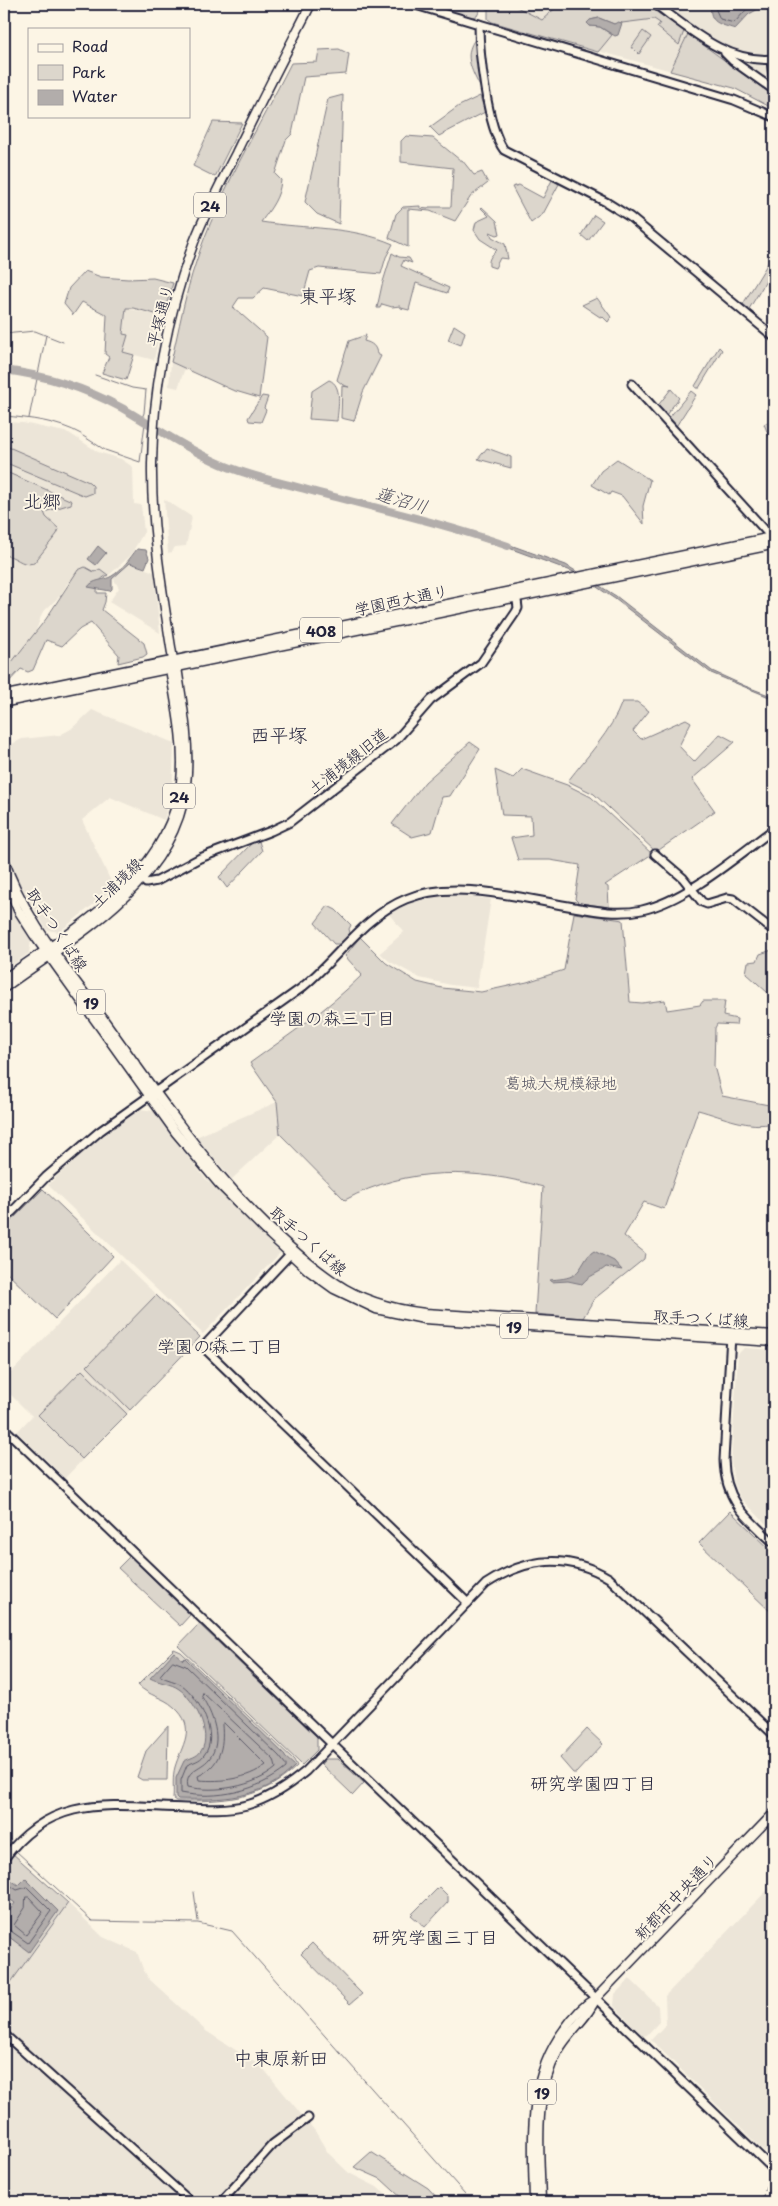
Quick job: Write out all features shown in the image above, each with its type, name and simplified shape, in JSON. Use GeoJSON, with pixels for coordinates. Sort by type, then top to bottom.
{"type":"FeatureCollection","features":[{"type":"Feature","properties":{"kind":"highway","name":"学園西大通り"},"geometry":{"type":"LineString","coordinates":[[517,594],[571,579],[774,540]]}},
{"type":"Feature","properties":{"kind":"highway","name":"学園西大通り"},"geometry":{"type":"LineString","coordinates":[[4,702],[517,594],[583,584],[774,540]]}},
{"type":"Feature","properties":{"kind":"highway","name":"学園西大通り"},"geometry":{"type":"LineString","coordinates":[[4,696],[173,665]]}},
{"type":"Feature","properties":{"kind":"main road","name":"平塚通り"},"geometry":{"type":"LineString","coordinates":[[173,665],[155,538],[152,489],[157,390],[167,335],[180,283],[195,241],[216,192],[311,4]]}},
{"type":"Feature","properties":{"kind":"main road","name":"土浦境線"},"geometry":{"type":"LineString","coordinates":[[4,988],[140,877],[162,842],[179,796],[181,780],[180,740],[173,665]]}},
{"type":"Feature","properties":{"kind":"main road","name":"取手つくば線"},"geometry":{"type":"LineString","coordinates":[[4,859],[24,906],[50,950]]}},
{"type":"Feature","properties":{"kind":"main road","name":"取手つくば線"},"geometry":{"type":"LineString","coordinates":[[4,877],[18,910],[50,950],[152,1093],[212,1166],[292,1252],[322,1281],[340,1293],[376,1309],[406,1317],[444,1322],[731,1336],[774,1335]]}},
{"type":"Feature","properties":{"kind":"main road","name":"土浦境線"},"geometry":{"type":"LineString","coordinates":[[4,979],[50,950]]}},
{"type":"Feature","properties":{"kind":"main road","name":"取手つくば線"},"geometry":{"type":"LineString","coordinates":[[731,1336],[774,1342]]}},
{"type":"Feature","properties":{"kind":"main road","name":"新都市中央通り"},"geometry":{"type":"LineString","coordinates":[[534,2202],[534,2109],[540,2074],[547,2058],[568,2024],[587,2003],[596,1998],[774,1813]]}},
{"type":"Feature","properties":{"kind":"main road","name":"新都市中央通り"},"geometry":{"type":"LineString","coordinates":[[541,2202],[539,2128],[542,2093],[546,2077],[561,2045],[592,2008],[596,1998]]}},
{"type":"Feature","properties":{"kind":"street"},"geometry":{"type":"LineString","coordinates":[[412,4],[726,98],[774,117]]}},
{"type":"Feature","properties":{"kind":"street"},"geometry":{"type":"LineString","coordinates":[[655,4],[774,89]]}},
{"type":"Feature","properties":{"kind":"street"},"geometry":{"type":"LineString","coordinates":[[478,24],[486,93],[498,138],[504,150],[630,217],[774,337]]}},
{"type":"Feature","properties":{"kind":"street"},"geometry":{"type":"LineString","coordinates":[[723,51],[749,59],[773,60],[774,89]]}},
{"type":"Feature","properties":{"kind":"street"},"geometry":{"type":"LineString","coordinates":[[632,384],[774,540]]}},
{"type":"Feature","properties":{"kind":"street","name":"土浦境線旧道"},"geometry":{"type":"LineString","coordinates":[[140,877],[149,883],[157,881],[206,855],[278,828],[300,815],[330,789],[396,740],[435,696],[477,667],[514,617],[518,608],[517,594]]}},
{"type":"Feature","properties":{"kind":"street"},"geometry":{"type":"LineString","coordinates":[[4,1220],[46,1178],[84,1145],[152,1093],[300,990],[371,919],[405,899],[432,891],[462,890],[593,911],[624,912],[659,905],[690,889],[774,829]]}},
{"type":"Feature","properties":{"kind":"street"},"geometry":{"type":"LineString","coordinates":[[655,854],[683,878],[698,899],[704,903],[727,898],[733,899],[774,931]]}},
{"type":"Feature","properties":{"kind":"street"},"geometry":{"type":"LineString","coordinates":[[292,1252],[203,1346],[468,1603]]}},
{"type":"Feature","properties":{"kind":"street"},"geometry":{"type":"LineString","coordinates":[[731,1336],[724,1460],[726,1481],[731,1495],[739,1508],[774,1543]]}},
{"type":"Feature","properties":{"kind":"street"},"geometry":{"type":"LineString","coordinates":[[4,1428],[774,2170]]}},
{"type":"Feature","properties":{"kind":"street"},"geometry":{"type":"LineString","coordinates":[[4,1859],[35,1826],[67,1811],[94,1807],[218,1809],[258,1801],[276,1792],[296,1779],[332,1744],[486,1584],[504,1572],[537,1562],[558,1561],[592,1568],[624,1590],[774,1735]]}},
{"type":"Feature","properties":{"kind":"street"},"geometry":{"type":"LineString","coordinates":[[4,2034],[191,2202]]}},
{"type":"Feature","properties":{"kind":"street"},"geometry":{"type":"LineString","coordinates":[[221,2202],[273,2144],[308,2118]]}},
{"type":"Feature","properties":{"kind":"shaded area"},"geometry":{"type":"Polygon","coordinates":[[[488,4],[774,4],[774,109],[734,88],[492,22],[488,19],[488,4]]]}},
{"type":"Feature","properties":{"kind":"shaded area"},"geometry":{"type":"Polygon","coordinates":[[[126,308],[163,316],[154,360],[123,352],[127,336],[123,335],[126,308]]]}},
{"type":"Feature","properties":{"kind":"shaded area"},"geometry":{"type":"Polygon","coordinates":[[[171,362],[185,368],[178,388],[169,386],[171,362]]]}},
{"type":"Feature","properties":{"kind":"shaded area"},"geometry":{"type":"Polygon","coordinates":[[[4,422],[23,423],[69,433],[98,452],[121,459],[133,467],[134,504],[141,505],[144,532],[130,556],[107,577],[74,578],[67,584],[60,596],[42,613],[36,631],[23,651],[4,671],[4,422]]]}},
{"type":"Feature","properties":{"kind":"shaded area"},"geometry":{"type":"Polygon","coordinates":[[[164,499],[192,517],[186,546],[175,547],[172,552],[168,553],[164,499]]]}},
{"type":"Feature","properties":{"kind":"shaded area"},"geometry":{"type":"Polygon","coordinates":[[[130,563],[154,572],[160,633],[109,602],[119,588],[113,578],[130,563]]]}},
{"type":"Feature","properties":{"kind":"shaded area"},"geometry":{"type":"Polygon","coordinates":[[[92,710],[174,743],[172,792],[164,820],[110,797],[82,820],[114,888],[59,932],[47,930],[19,883],[11,862],[4,830],[4,748],[22,739],[60,735],[71,729],[92,710]]]}},
{"type":"Feature","properties":{"kind":"shaded area"},"geometry":{"type":"Polygon","coordinates":[[[450,894],[491,899],[477,988],[451,985],[420,978],[389,961],[380,953],[404,932],[388,913],[423,898],[450,894]]]}},
{"type":"Feature","properties":{"kind":"shaded area"},"geometry":{"type":"Polygon","coordinates":[[[4,897],[31,941],[29,953],[4,971],[4,897]]]}},
{"type":"Feature","properties":{"kind":"shaded area"},"geometry":{"type":"Polygon","coordinates":[[[277,1102],[280,1134],[232,1179],[196,1137],[277,1102]]]}},
{"type":"Feature","properties":{"kind":"shaded area"},"geometry":{"type":"Polygon","coordinates":[[[140,1109],[153,1111],[204,1177],[280,1253],[203,1334],[48,1185],[85,1150],[140,1109]]]}},
{"type":"Feature","properties":{"kind":"shaded area"},"geometry":{"type":"Polygon","coordinates":[[[120,1260],[200,1337],[65,1478],[17,1432],[32,1416],[4,1388],[4,1380],[120,1260]]]}},
{"type":"Feature","properties":{"kind":"shaded area"},"geometry":{"type":"Polygon","coordinates":[[[744,1348],[774,1350],[774,1532],[740,1497],[734,1482],[731,1462],[738,1354],[744,1348]]]}},
{"type":"Feature","properties":{"kind":"shaded area"},"geometry":{"type":"Polygon","coordinates":[[[774,1883],[774,2142],[765,2152],[651,2040],[666,2024],[665,1996],[774,1883]]]}},
{"type":"Feature","properties":{"kind":"shaded area"},"geometry":{"type":"Polygon","coordinates":[[[68,1903],[103,1937],[137,1952],[149,1979],[206,2031],[262,2067],[315,2131],[328,2153],[349,2173],[377,2187],[394,2202],[4,2202],[4,1992],[68,1903]]]}},
{"type":"Feature","properties":{"kind":"shaded area"},"geometry":{"type":"Polygon","coordinates":[[[630,1979],[658,2006],[659,2022],[647,2035],[643,2036],[614,2006],[615,1994],[630,1979]]]}},
{"type":"Feature","properties":{"kind":"green space"},"geometry":{"type":"Polygon","coordinates":[[[442,4],[483,4],[477,16],[468,18],[442,10],[442,4]]]}},
{"type":"Feature","properties":{"kind":"green space"},"geometry":{"type":"Polygon","coordinates":[[[488,4],[511,4],[542,20],[560,4],[568,9],[574,4],[645,4],[684,31],[679,45],[657,27],[660,23],[654,19],[614,24],[599,18],[590,20],[590,26],[600,27],[612,35],[598,52],[492,22],[488,19],[488,4]]]}},
{"type":"Feature","properties":{"kind":"green space"},"geometry":{"type":"Polygon","coordinates":[[[643,31],[651,37],[639,54],[631,48],[643,31]]]}},
{"type":"Feature","properties":{"kind":"green space"},"geometry":{"type":"Polygon","coordinates":[[[688,34],[774,96],[774,109],[734,88],[670,71],[688,34]]]}},
{"type":"Feature","properties":{"kind":"green space"},"geometry":{"type":"Polygon","coordinates":[[[476,38],[482,91],[470,65],[469,58],[469,51],[476,38]]]}},
{"type":"Feature","properties":{"kind":"green space"},"geometry":{"type":"Polygon","coordinates":[[[339,49],[349,54],[346,74],[304,77],[292,134],[286,140],[275,174],[281,180],[279,192],[261,222],[345,231],[377,238],[393,244],[386,257],[381,274],[319,268],[310,271],[303,296],[264,288],[253,298],[239,298],[233,307],[267,337],[259,398],[232,390],[171,362],[182,312],[196,262],[216,211],[291,63],[317,62],[319,50],[339,49]]]}},
{"type":"Feature","properties":{"kind":"green space"},"geometry":{"type":"Polygon","coordinates":[[[343,95],[339,224],[317,214],[305,202],[328,99],[343,95]]]}},
{"type":"Feature","properties":{"kind":"green space"},"geometry":{"type":"Polygon","coordinates":[[[480,96],[485,112],[439,136],[430,127],[459,106],[480,96]]]}},
{"type":"Feature","properties":{"kind":"green space"},"geometry":{"type":"Polygon","coordinates":[[[213,122],[242,123],[215,177],[193,166],[213,122]]]}},
{"type":"Feature","properties":{"kind":"green space"},"geometry":{"type":"Polygon","coordinates":[[[406,136],[433,138],[462,160],[474,175],[482,172],[488,183],[471,196],[455,221],[430,211],[408,209],[408,247],[389,238],[396,214],[403,207],[420,206],[420,208],[428,209],[429,207],[451,207],[453,168],[401,162],[401,141],[406,136]]]}},
{"type":"Feature","properties":{"kind":"green space"},"geometry":{"type":"Polygon","coordinates":[[[552,180],[559,184],[543,214],[531,223],[512,187],[519,185],[543,198],[552,180]]]}},
{"type":"Feature","properties":{"kind":"green space"},"geometry":{"type":"Polygon","coordinates":[[[482,207],[497,221],[500,234],[497,235],[490,232],[492,237],[505,244],[508,259],[500,258],[495,268],[489,266],[489,261],[497,250],[480,239],[474,230],[476,222],[489,216],[482,207]]]}},
{"type":"Feature","properties":{"kind":"green space"},"geometry":{"type":"Polygon","coordinates":[[[594,215],[603,221],[588,241],[581,235],[594,215]]]}},
{"type":"Feature","properties":{"kind":"green space"},"geometry":{"type":"Polygon","coordinates":[[[392,253],[399,257],[409,258],[412,263],[404,260],[401,266],[449,288],[447,293],[416,283],[409,310],[400,306],[392,307],[382,304],[380,308],[377,308],[392,253]]]}},
{"type":"Feature","properties":{"kind":"green space"},"geometry":{"type":"Polygon","coordinates":[[[774,253],[774,268],[749,309],[743,304],[774,253]]]}},
{"type":"Feature","properties":{"kind":"green space"},"geometry":{"type":"Polygon","coordinates":[[[85,271],[101,277],[153,278],[173,283],[163,316],[126,308],[123,334],[128,335],[123,352],[134,355],[126,380],[102,373],[109,357],[105,354],[107,315],[82,302],[73,315],[64,304],[69,288],[85,271]]]}},
{"type":"Feature","properties":{"kind":"green space"},"geometry":{"type":"Polygon","coordinates":[[[597,298],[611,317],[608,322],[602,316],[600,317],[582,305],[597,298]]]}},
{"type":"Feature","properties":{"kind":"green space"},"geometry":{"type":"Polygon","coordinates":[[[454,325],[465,332],[461,345],[448,340],[454,325]]]}},
{"type":"Feature","properties":{"kind":"green space"},"geometry":{"type":"Polygon","coordinates":[[[366,335],[364,341],[373,345],[377,354],[381,356],[363,392],[354,421],[341,418],[342,386],[349,387],[337,380],[349,341],[366,335]]]}},
{"type":"Feature","properties":{"kind":"green space"},"geometry":{"type":"Polygon","coordinates":[[[719,347],[722,350],[699,388],[696,388],[695,386],[719,347]]]}},
{"type":"Feature","properties":{"kind":"green space"},"geometry":{"type":"Polygon","coordinates":[[[329,380],[338,392],[337,421],[309,419],[312,391],[329,380]]]}},
{"type":"Feature","properties":{"kind":"green space"},"geometry":{"type":"Polygon","coordinates":[[[671,389],[679,398],[666,415],[663,416],[656,408],[671,389]]]}},
{"type":"Feature","properties":{"kind":"green space"},"geometry":{"type":"Polygon","coordinates":[[[691,391],[696,395],[675,428],[668,419],[691,391]]]}},
{"type":"Feature","properties":{"kind":"green space"},"geometry":{"type":"Polygon","coordinates":[[[262,396],[268,397],[264,408],[266,410],[261,422],[249,421],[248,418],[262,396]]]}},
{"type":"Feature","properties":{"kind":"green space"},"geometry":{"type":"Polygon","coordinates":[[[774,419],[774,449],[764,424],[774,419]]]}},
{"type":"Feature","properties":{"kind":"green space"},"geometry":{"type":"Polygon","coordinates":[[[4,445],[89,482],[93,486],[93,493],[85,496],[4,462],[4,445]]]}},
{"type":"Feature","properties":{"kind":"green space"},"geometry":{"type":"Polygon","coordinates":[[[487,448],[511,457],[511,468],[478,459],[487,448]]]}},
{"type":"Feature","properties":{"kind":"green space"},"geometry":{"type":"Polygon","coordinates":[[[617,459],[650,480],[643,506],[644,524],[622,496],[611,492],[609,495],[592,485],[601,471],[617,459]]]}},
{"type":"Feature","properties":{"kind":"green space"},"geometry":{"type":"Polygon","coordinates":[[[4,471],[72,501],[71,504],[44,512],[46,517],[59,529],[34,563],[29,564],[4,556],[4,471]]]}},
{"type":"Feature","properties":{"kind":"green space"},"geometry":{"type":"Polygon","coordinates":[[[85,567],[94,572],[100,569],[108,575],[99,582],[97,587],[97,593],[106,593],[102,610],[144,643],[147,654],[143,657],[118,663],[119,655],[91,623],[80,629],[62,646],[46,640],[33,670],[28,672],[21,669],[4,687],[4,672],[46,619],[78,570],[85,567]]]}},
{"type":"Feature","properties":{"kind":"green space"},"geometry":{"type":"Polygon","coordinates":[[[622,702],[637,702],[649,711],[633,731],[641,739],[686,719],[691,722],[679,746],[694,762],[720,734],[735,742],[692,779],[715,811],[656,852],[594,794],[568,781],[605,734],[622,702]]]}},
{"type":"Feature","properties":{"kind":"green space"},"geometry":{"type":"Polygon","coordinates":[[[470,742],[480,749],[450,796],[442,797],[432,832],[412,837],[392,824],[425,782],[470,742]]]}},
{"type":"Feature","properties":{"kind":"green space"},"geometry":{"type":"Polygon","coordinates":[[[522,769],[567,785],[591,797],[652,854],[605,885],[608,887],[609,907],[579,903],[575,899],[580,865],[550,860],[518,860],[511,838],[532,835],[531,816],[502,815],[495,770],[513,778],[522,769]]]}},
{"type":"Feature","properties":{"kind":"green space"},"geometry":{"type":"Polygon","coordinates":[[[258,838],[262,851],[227,888],[219,877],[251,844],[249,841],[258,838]]]}},
{"type":"Feature","properties":{"kind":"green space"},"geometry":{"type":"Polygon","coordinates":[[[328,906],[336,910],[351,925],[350,933],[341,944],[334,944],[315,923],[328,906]]]}},
{"type":"Feature","properties":{"kind":"green space","name":"葛城大規模緑地"},"geometry":{"type":"Polygon","coordinates":[[[574,913],[623,920],[630,1002],[642,1003],[665,1000],[667,1010],[700,1005],[703,1001],[725,1001],[723,1016],[737,1019],[736,1025],[717,1024],[715,1028],[714,1066],[722,1096],[774,1106],[774,1123],[764,1124],[745,1123],[698,1110],[664,1209],[644,1202],[624,1236],[645,1253],[644,1259],[594,1299],[583,1318],[535,1314],[543,1187],[493,1176],[443,1174],[417,1176],[393,1181],[345,1200],[280,1134],[277,1102],[250,1063],[322,1010],[362,975],[345,956],[360,937],[386,963],[417,982],[442,988],[481,992],[527,982],[564,970],[574,913]]]}},
{"type":"Feature","properties":{"kind":"green space"},"geometry":{"type":"Polygon","coordinates":[[[772,950],[774,952],[774,995],[768,993],[746,973],[748,962],[757,961],[760,954],[772,950]]]}},
{"type":"Feature","properties":{"kind":"green space"},"geometry":{"type":"Polygon","coordinates":[[[43,1189],[113,1256],[55,1319],[4,1270],[4,1228],[43,1189]]]}},
{"type":"Feature","properties":{"kind":"green space"},"geometry":{"type":"Polygon","coordinates":[[[156,1295],[200,1337],[130,1410],[87,1366],[156,1295]]]}},
{"type":"Feature","properties":{"kind":"green space"},"geometry":{"type":"Polygon","coordinates":[[[82,1370],[127,1414],[82,1459],[38,1415],[82,1370]]]}},
{"type":"Feature","properties":{"kind":"green space"},"geometry":{"type":"Polygon","coordinates":[[[730,1511],[774,1553],[774,1615],[699,1543],[730,1511]]]}},
{"type":"Feature","properties":{"kind":"green space"},"geometry":{"type":"Polygon","coordinates":[[[130,1556],[190,1615],[180,1626],[118,1568],[130,1556]]]}},
{"type":"Feature","properties":{"kind":"green space"},"geometry":{"type":"Polygon","coordinates":[[[199,1624],[317,1737],[317,1750],[302,1765],[178,1646],[199,1624]]]}},
{"type":"Feature","properties":{"kind":"green space"},"geometry":{"type":"Polygon","coordinates":[[[174,1649],[181,1652],[294,1760],[297,1766],[270,1786],[241,1797],[176,1801],[173,1799],[174,1771],[186,1737],[185,1722],[170,1703],[147,1692],[138,1685],[174,1649]]]}},
{"type":"Feature","properties":{"kind":"green space"},"geometry":{"type":"Polygon","coordinates":[[[168,1726],[167,1780],[142,1780],[137,1777],[146,1751],[168,1726]]]}},
{"type":"Feature","properties":{"kind":"green space"},"geometry":{"type":"Polygon","coordinates":[[[587,1729],[603,1744],[576,1773],[573,1773],[560,1758],[587,1729]]]}},
{"type":"Feature","properties":{"kind":"green space"},"geometry":{"type":"Polygon","coordinates":[[[326,1759],[338,1759],[364,1783],[353,1795],[321,1764],[326,1759]]]}},
{"type":"Feature","properties":{"kind":"green space"},"geometry":{"type":"Polygon","coordinates":[[[12,1853],[68,1903],[4,1992],[4,1862],[12,1853]]]}},
{"type":"Feature","properties":{"kind":"green space"},"geometry":{"type":"Polygon","coordinates":[[[439,1887],[448,1896],[448,1902],[425,1927],[411,1915],[439,1887]]]}},
{"type":"Feature","properties":{"kind":"green space"},"geometry":{"type":"Polygon","coordinates":[[[312,1943],[362,1994],[350,2004],[301,1954],[312,1943]]]}},
{"type":"Feature","properties":{"kind":"green space"},"geometry":{"type":"Polygon","coordinates":[[[371,2152],[428,2188],[441,2202],[406,2202],[381,2179],[354,2167],[371,2152]]]}},
{"type":"Feature","properties":{"kind":"water"},"geometry":{"type":"Polygon","coordinates":[[[711,4],[768,4],[749,14],[735,29],[720,24],[714,19],[711,4]]]}},
{"type":"Feature","properties":{"kind":"water"},"geometry":{"type":"Polygon","coordinates":[[[599,18],[614,24],[622,23],[618,35],[615,36],[600,27],[590,26],[587,23],[590,20],[599,18]]]}},
{"type":"Feature","properties":{"kind":"water"},"geometry":{"type":"Polygon","coordinates":[[[499,541],[566,565],[616,596],[712,671],[774,697],[774,699],[711,673],[615,599],[574,572],[498,544],[499,541]]]}},
{"type":"Feature","properties":{"kind":"water"},"geometry":{"type":"Polygon","coordinates":[[[98,546],[106,553],[96,565],[88,559],[98,546]]]}},
{"type":"Feature","properties":{"kind":"water"},"geometry":{"type":"Polygon","coordinates":[[[137,549],[146,550],[149,558],[145,568],[130,563],[112,579],[112,589],[110,591],[88,587],[90,584],[109,578],[116,573],[126,564],[137,549]]]}},
{"type":"Feature","properties":{"kind":"water"},"geometry":{"type":"Polygon","coordinates":[[[594,1251],[614,1261],[622,1270],[606,1267],[582,1284],[568,1281],[551,1282],[550,1280],[573,1276],[594,1251]]]}},
{"type":"Feature","properties":{"kind":"water"},"geometry":{"type":"Polygon","coordinates":[[[174,1652],[183,1660],[185,1658],[295,1766],[283,1777],[255,1792],[225,1798],[178,1799],[176,1797],[176,1778],[184,1761],[201,1751],[205,1736],[200,1717],[185,1694],[176,1687],[150,1678],[174,1652]]]}},
{"type":"Feature","properties":{"kind":"water"},"geometry":{"type":"Polygon","coordinates":[[[4,1875],[18,1885],[25,1878],[58,1911],[29,1952],[4,1933],[4,1918],[15,1903],[4,1895],[4,1875]]]}},
{"type":"Feature","properties":{"kind":"waterway"},"geometry":{"type":"LineString","coordinates":[[4,334],[35,331],[63,342]]}},
{"type":"Feature","properties":{"kind":"waterway","name":"蓮沼川"},"geometry":{"type":"LineString","coordinates":[[29,418],[46,335]]}},
{"type":"Feature","properties":{"kind":"waterway","name":"蓮沼川"},"geometry":{"type":"LineString","coordinates":[[4,370],[50,379],[94,394],[122,408],[195,452],[242,472],[434,523],[508,546]]}},
{"type":"Feature","properties":{"kind":"waterway"},"geometry":{"type":"LineString","coordinates":[[95,375],[132,388],[146,390],[144,413],[141,420]]}},
{"type":"Feature","properties":{"kind":"waterway"},"geometry":{"type":"LineString","coordinates":[[4,416],[53,423],[81,434]]}},
{"type":"Feature","properties":{"kind":"waterway"},"geometry":{"type":"LineString","coordinates":[[83,436],[105,450],[140,462],[145,423]]}},
{"type":"Feature","properties":{"kind":"waterway"},"geometry":{"type":"LineString","coordinates":[[4,1832],[10,1842]]}},
{"type":"Feature","properties":{"kind":"waterway"},"geometry":{"type":"LineString","coordinates":[[16,1851],[92,1921],[140,1922]]}},
{"type":"Feature","properties":{"kind":"waterway"},"geometry":{"type":"LineString","coordinates":[[194,1892],[198,1921]]}},
{"type":"Feature","properties":{"kind":"waterway"},"geometry":{"type":"LineString","coordinates":[[144,1922],[198,1923],[232,1931],[465,2194],[458,2202]]}},
{"type":"Feature","properties":{"kind":"railway"},"geometry":{"type":"LineString","coordinates":[[761,2202],[774,2163]]}},
{"type":"Feature","properties":{"kind":"district","name":"東平塚"},"geometry":{"type":"Point","coordinates":[328,295]}},
{"type":"Feature","properties":{"kind":"district","name":"北郷"},"geometry":{"type":"Point","coordinates":[42,500]}},
{"type":"Feature","properties":{"kind":"district","name":"西平塚"},"geometry":{"type":"Point","coordinates":[279,734]}},
{"type":"Feature","properties":{"kind":"district","name":"学園の森三丁目"},"geometry":{"type":"Point","coordinates":[332,1017]}},
{"type":"Feature","properties":{"kind":"district","name":"学園の森二丁目"},"geometry":{"type":"Point","coordinates":[220,1345]}},
{"type":"Feature","properties":{"kind":"district","name":"研究学園四丁目"},"geometry":{"type":"Point","coordinates":[593,1782]}},
{"type":"Feature","properties":{"kind":"district","name":"研究学園三丁目"},"geometry":{"type":"Point","coordinates":[435,1936]}},
{"type":"Feature","properties":{"kind":"district","name":"中東原新田"},"geometry":{"type":"Point","coordinates":[281,2057]}}]}
